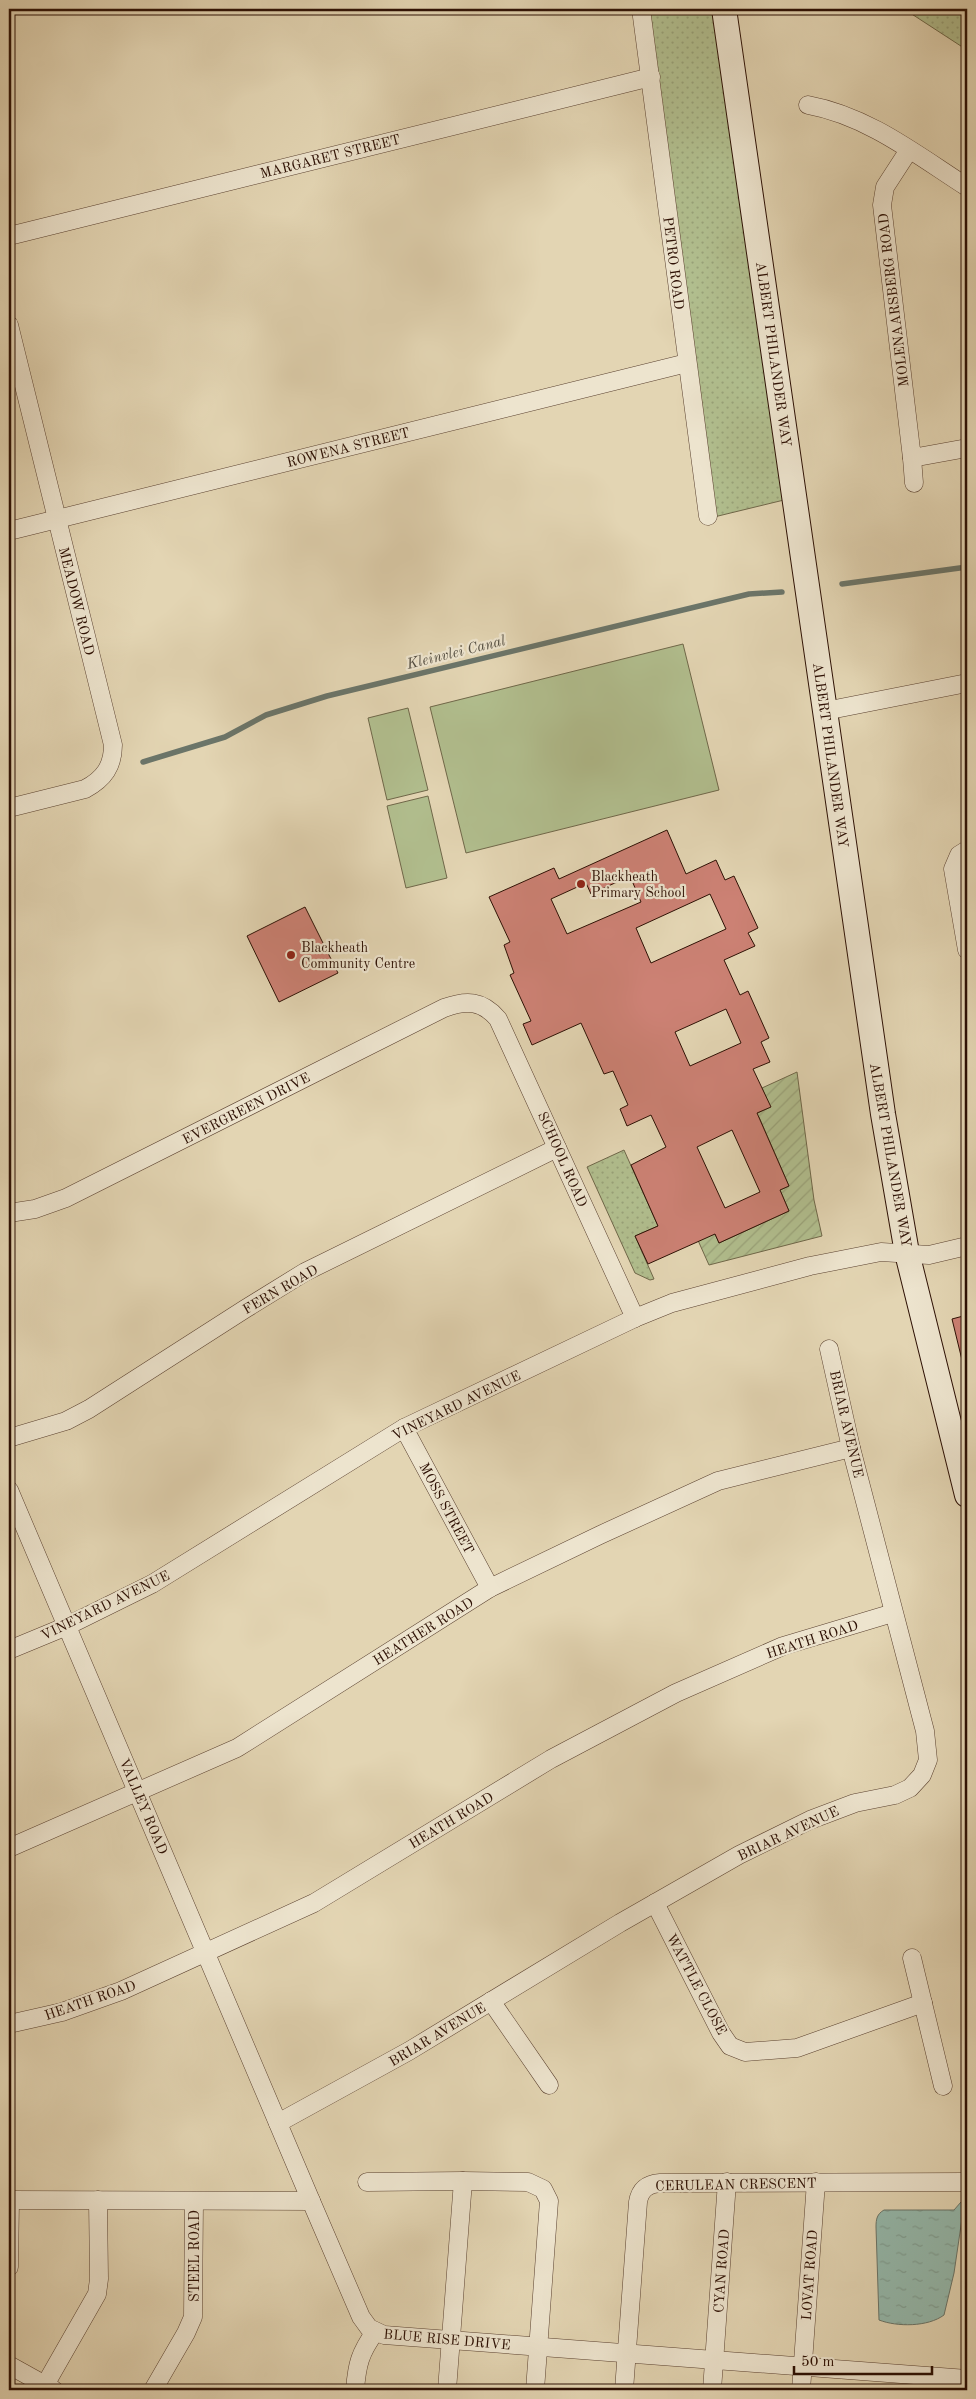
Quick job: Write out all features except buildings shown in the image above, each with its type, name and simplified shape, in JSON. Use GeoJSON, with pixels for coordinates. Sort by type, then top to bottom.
{"type":"FeatureCollection","features":[{"type":"Feature","properties":{"kind":"street","name":"PETRO ROAD"},"geometry":{"type":"LineString","coordinates":[[641,9],[708,516]]}},
{"type":"Feature","properties":{"kind":"street","name":"ALBERT PHILANDER WAY"},"geometry":{"type":"LineString","coordinates":[[724,9],[883,1114],[907,1253],[967,1495]]}},
{"type":"Feature","properties":{"kind":"street","name":"MARGARET STREET"},"geometry":{"type":"LineString","coordinates":[[9,236],[651,77]]}},
{"type":"Feature","properties":{"kind":"street"},"geometry":{"type":"LineString","coordinates":[[808,105],[833,110],[861,121],[967,187]]}},
{"type":"Feature","properties":{"kind":"street","name":"MOLENAARSBERG ROAD"},"geometry":{"type":"LineString","coordinates":[[909,150],[885,187],[882,205],[914,483]]}},
{"type":"Feature","properties":{"kind":"street","name":"MEADOW ROAD"},"geometry":{"type":"LineString","coordinates":[[9,325],[113,745],[113,758],[107,772],[85,789],[9,808]]}},
{"type":"Feature","properties":{"kind":"street","name":"ROWENA STREET"},"geometry":{"type":"LineString","coordinates":[[9,531],[687,363]]}},
{"type":"Feature","properties":{"kind":"street"},"geometry":{"type":"LineString","coordinates":[[912,458],[967,448]]}},
{"type":"Feature","properties":{"kind":"street"},"geometry":{"type":"LineString","coordinates":[[825,711],[967,683]]}},
{"type":"Feature","properties":{"kind":"street"},"geometry":{"type":"LineString","coordinates":[[967,850],[959,855],[953,869],[967,950]]}},
{"type":"Feature","properties":{"kind":"street","name":"EVERGREEN DRIVE"},"geometry":{"type":"LineString","coordinates":[[9,1213],[35,1209],[66,1198],[444,1008],[465,1002],[482,1005]]}},
{"type":"Feature","properties":{"kind":"street","name":"SCHOOL ROAD"},"geometry":{"type":"LineString","coordinates":[[482,1005],[498,1019],[636,1318]]}},
{"type":"Feature","properties":{"kind":"street","name":"FERN ROAD"},"geometry":{"type":"LineString","coordinates":[[9,1438],[66,1421],[89,1409],[245,1308],[305,1272],[557,1148]]}},
{"type":"Feature","properties":{"kind":"street","name":"VINEYARD AVENUE"},"geometry":{"type":"LineString","coordinates":[[9,1650],[67,1626],[152,1584],[404,1428],[636,1318],[672,1303],[810,1266],[881,1252],[929,1255],[967,1246]]}},
{"type":"Feature","properties":{"kind":"street","name":"BRIAR AVENUE"},"geometry":{"type":"LineString","coordinates":[[278,2123],[369,2074],[738,1855],[810,1820],[855,1803],[895,1795],[910,1788],[922,1775],[928,1760],[925,1731],[851,1448],[829,1349]]}},
{"type":"Feature","properties":{"kind":"street","name":"MOSS STREET"},"geometry":{"type":"LineString","coordinates":[[404,1428],[490,1588]]}},
{"type":"Feature","properties":{"kind":"street","name":"HEATHER ROAD"},"geometry":{"type":"LineString","coordinates":[[9,1848],[237,1748],[490,1588],[600,1535],[718,1481],[851,1448]]}},
{"type":"Feature","properties":{"kind":"street","name":"VALLEY ROAD"},"geometry":{"type":"LineString","coordinates":[[9,1490],[278,2123]]}},
{"type":"Feature","properties":{"kind":"street","name":"HEATH ROAD"},"geometry":{"type":"LineString","coordinates":[[9,2024],[62,2012],[121,1991],[207,1953],[314,1903],[550,1759],[676,1693],[783,1646],[893,1613]]}},
{"type":"Feature","properties":{"kind":"street","name":"WATTLE CLOSE"},"geometry":{"type":"LineString","coordinates":[[655,1903],[721,2033],[730,2046],[745,2052],[797,2048],[923,2003]]}},
{"type":"Feature","properties":{"kind":"street"},"geometry":{"type":"LineString","coordinates":[[912,1958],[943,2086]]}},
{"type":"Feature","properties":{"kind":"street"},"geometry":{"type":"LineString","coordinates":[[491,2002],[549,2084]]}},
{"type":"Feature","properties":{"kind":"street","name":"BLUE RISE DRIVE"},"geometry":{"type":"LineString","coordinates":[[278,2123],[361,2317],[375,2332],[393,2337],[803,2367],[890,2382],[967,2379]]}},
{"type":"Feature","properties":{"kind":"street"},"geometry":{"type":"LineString","coordinates":[[367,2182],[528,2182],[538,2186],[546,2195],[549,2208],[535,2390]]}},
{"type":"Feature","properties":{"kind":"street"},"geometry":{"type":"LineString","coordinates":[[447,2390],[462,2182]]}},
{"type":"Feature","properties":{"kind":"street","name":"CYAN ROAD"},"geometry":{"type":"LineString","coordinates":[[712,2390],[727,2182]]}},
{"type":"Feature","properties":{"kind":"street","name":"LOVAT ROAD"},"geometry":{"type":"LineString","coordinates":[[801,2390],[816,2182]]}},
{"type":"Feature","properties":{"kind":"street","name":"CERULEAN CRESCENT"},"geometry":{"type":"LineString","coordinates":[[626,2354],[638,2202],[641,2192],[654,2183],[967,2182]]}},
{"type":"Feature","properties":{"kind":"street"},"geometry":{"type":"LineString","coordinates":[[9,2267],[10,2200],[311,2201]]}},
{"type":"Feature","properties":{"kind":"street"},"geometry":{"type":"LineString","coordinates":[[9,2365],[50,2388],[96,2294],[99,2278],[98,2200]]}},
{"type":"Feature","properties":{"kind":"street","name":"STEEL ROAD"},"geometry":{"type":"LineString","coordinates":[[153,2390],[186,2333],[193,2317],[194,2201]]}},
{"type":"Feature","properties":{"kind":"street"},"geometry":{"type":"LineString","coordinates":[[355,2390],[357,2364],[362,2352],[375,2332]]}},
{"type":"Feature","properties":{"kind":"street"},"geometry":{"type":"LineString","coordinates":[[624,2390],[626,2354]]}},
{"type":"Feature","properties":{"kind":"green space"},"geometry":{"type":"Polygon","coordinates":[[[647,9],[717,9],[784,500],[714,517],[647,9]]]}},
{"type":"Feature","properties":{"kind":"green space"},"geometry":{"type":"Polygon","coordinates":[[[904,9],[967,9],[967,50],[904,9]]]}},
{"type":"Feature","properties":{"kind":"green space"},"geometry":{"type":"Polygon","coordinates":[[[683,644],[719,790],[466,853],[430,707],[683,644]]]}},
{"type":"Feature","properties":{"kind":"green space"},"geometry":{"type":"Polygon","coordinates":[[[408,708],[428,790],[387,800],[368,718],[408,708]]]}},
{"type":"Feature","properties":{"kind":"green space"},"geometry":{"type":"Polygon","coordinates":[[[428,796],[447,878],[406,888],[387,806],[428,796]]]}},
{"type":"Feature","properties":{"kind":"green space"},"geometry":{"type":"Polygon","coordinates":[[[797,1072],[814,1200],[822,1236],[709,1265],[692,1227],[710,1222],[719,1243],[789,1211],[780,1190],[789,1186],[759,1117],[754,1115],[770,1107],[762,1088],[797,1072]]]}},
{"type":"Feature","properties":{"kind":"green space"},"geometry":{"type":"Polygon","coordinates":[[[624,1150],[658,1226],[635,1236],[654,1279],[650,1280],[635,1273],[587,1167],[624,1150]]]}},
{"type":"Feature","properties":{"kind":"water"},"geometry":{"type":"Polygon","coordinates":[[[961,2202],[964,2205],[954,2273],[944,2315],[930,2322],[912,2325],[894,2324],[879,2320],[876,2227],[878,2215],[884,2210],[954,2210],[961,2202]]]}},
{"type":"Feature","properties":{"kind":"waterway","name":"Kleinvlei Canal"},"geometry":{"type":"LineString","coordinates":[[842,584],[967,567]]}},
{"type":"Feature","properties":{"kind":"waterway","name":"Kleinvlei Canal"},"geometry":{"type":"LineString","coordinates":[[143,762],[225,737],[266,715],[327,696],[749,594],[782,592]]}},
{"type":"Feature","properties":{"kind":"place","name":"Blackheath Primary School"},"geometry":{"type":"Point","coordinates":[581,884]}},
{"type":"Feature","properties":{"kind":"place","name":"Blackheath Community Centre"},"geometry":{"type":"Point","coordinates":[291,955]}}]}
